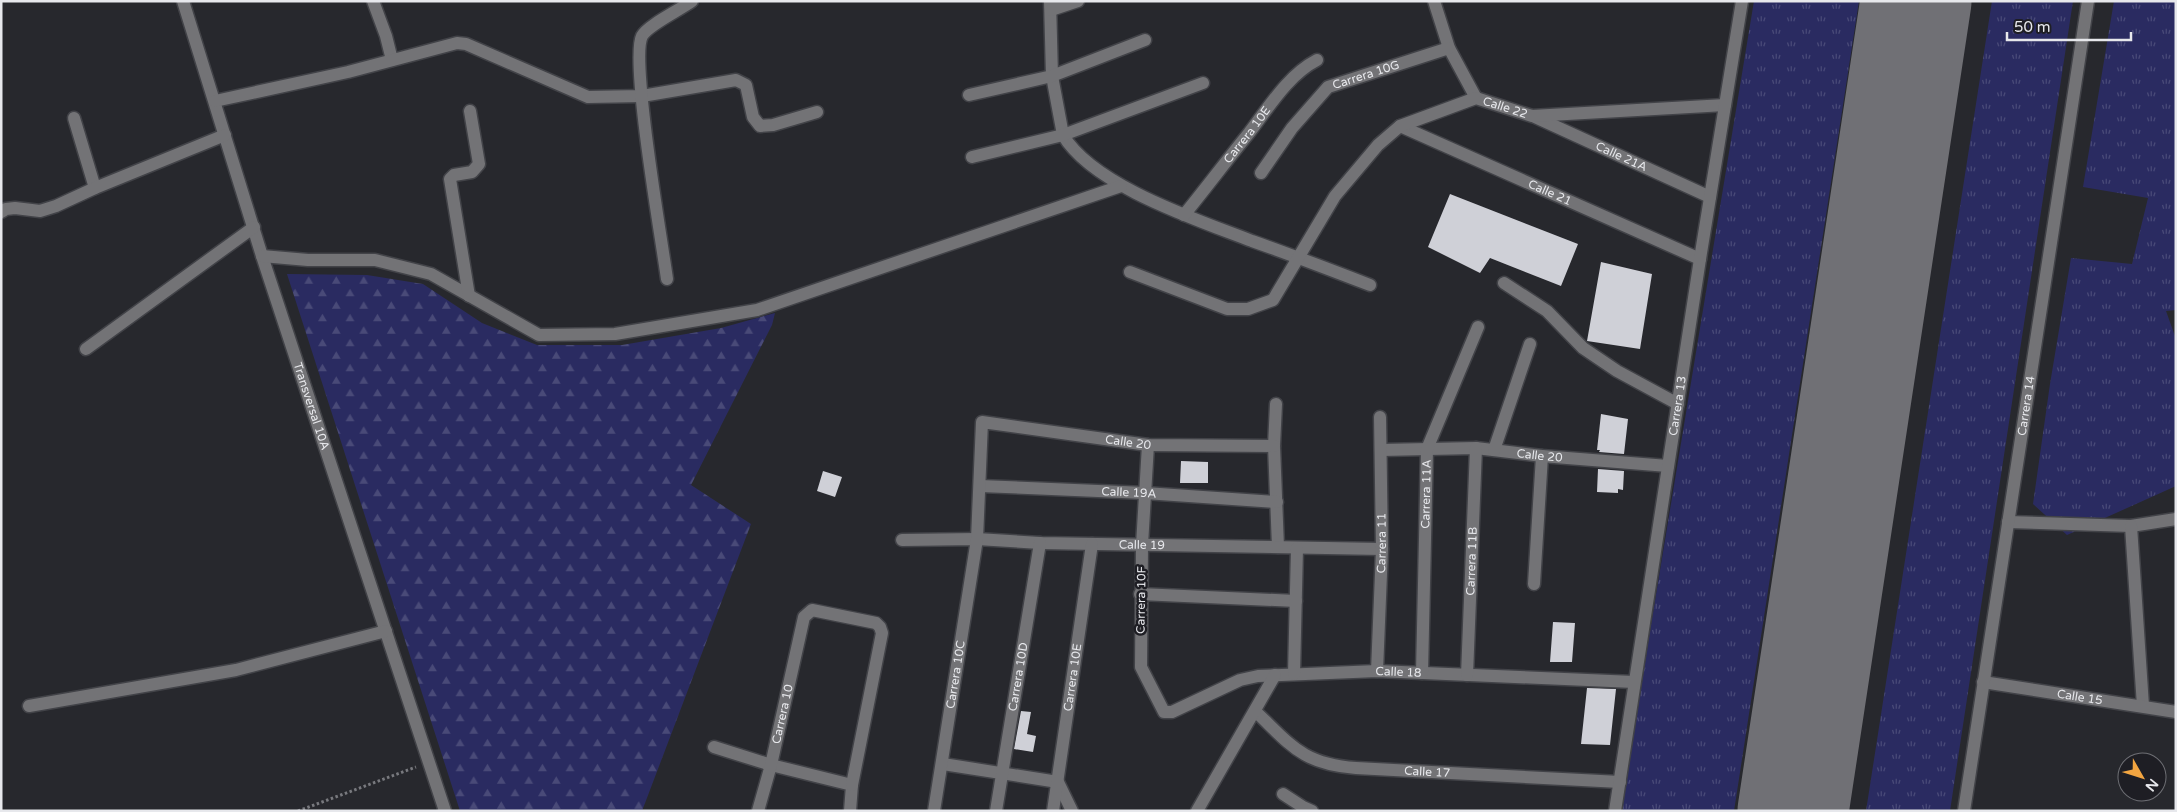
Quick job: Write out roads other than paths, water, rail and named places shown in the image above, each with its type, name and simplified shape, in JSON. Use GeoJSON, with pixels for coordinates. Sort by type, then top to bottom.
{"type":"FeatureCollection","features":[{"type":"Feature","properties":{"kind":"street","name":"Transversal 10A"},"geometry":{"type":"LineString","coordinates":[[182,1],[215,101],[262,256],[445,811]]}},
{"type":"Feature","properties":{"kind":"street"},"geometry":{"type":"LineString","coordinates":[[372,1],[386,36],[392,60]]}},
{"type":"Feature","properties":{"kind":"street"},"geometry":{"type":"LineString","coordinates":[[667,280],[642,96],[639,51],[643,36],[648,28],[692,1]]}},
{"type":"Feature","properties":{"kind":"street"},"geometry":{"type":"LineString","coordinates":[[1078,1],[1050,6],[1052,76],[1063,135],[1068,143],[1089,162],[1121,186],[1184,215],[1370,285]]}},
{"type":"Feature","properties":{"kind":"street"},"geometry":{"type":"LineString","coordinates":[[1434,1],[1449,48],[1476,98]]}},
{"type":"Feature","properties":{"kind":"street","name":"Carrera 13"},"geometry":{"type":"LineString","coordinates":[[1615,811],[1700,259],[1742,1]]}},
{"type":"Feature","properties":{"kind":"street","name":"Carrera 14"},"geometry":{"type":"LineString","coordinates":[[1964,811],[2088,1]]}},
{"type":"Feature","properties":{"kind":"street"},"geometry":{"type":"LineString","coordinates":[[969,95],[1052,76],[1146,40]]}},
{"type":"Feature","properties":{"kind":"street"},"geometry":{"type":"LineString","coordinates":[[215,101],[348,72],[457,43],[466,44],[588,97],[642,96],[736,80],[746,86],[753,117],[760,126],[774,125],[817,112]]}},
{"type":"Feature","properties":{"kind":"street","name":"Carrera 10G"},"geometry":{"type":"LineString","coordinates":[[1261,173],[1292,128],[1328,87],[1449,48]]}},
{"type":"Feature","properties":{"kind":"street","name":"Carrera 10E"},"geometry":{"type":"LineString","coordinates":[[1184,215],[1290,81],[1309,64],[1317,60]]}},
{"type":"Feature","properties":{"kind":"street"},"geometry":{"type":"LineString","coordinates":[[972,157],[1063,135],[1203,83]]}},
{"type":"Feature","properties":{"kind":"street","name":"Calle 22"},"geometry":{"type":"LineString","coordinates":[[1130,272],[1227,309],[1248,309],[1273,300],[1341,189],[1378,145],[1400,126],[1476,98],[1532,116],[1725,105]]}},
{"type":"Feature","properties":{"kind":"street"},"geometry":{"type":"LineString","coordinates":[[469,296],[450,179],[454,175],[474,172],[479,164],[470,111]]}},
{"type":"Feature","properties":{"kind":"street","name":"Calle 21A"},"geometry":{"type":"LineString","coordinates":[[1532,116],[1710,197]]}},
{"type":"Feature","properties":{"kind":"street"},"geometry":{"type":"LineString","coordinates":[[74,118],[95,188]]}},
{"type":"Feature","properties":{"kind":"street","name":"Calle 21"},"geometry":{"type":"LineString","coordinates":[[1400,126],[1700,259]]}},
{"type":"Feature","properties":{"kind":"street"},"geometry":{"type":"LineString","coordinates":[[1,212],[6,209],[15,208],[40,212],[225,135]]}},
{"type":"Feature","properties":{"kind":"street"},"geometry":{"type":"LineString","coordinates":[[262,256],[308,260],[375,260],[431,274],[539,335],[615,334],[757,310],[1121,186]]}},
{"type":"Feature","properties":{"kind":"street"},"geometry":{"type":"LineString","coordinates":[[86,349],[254,227]]}},
{"type":"Feature","properties":{"kind":"street"},"geometry":{"type":"LineString","coordinates":[[1504,284],[1546,310],[1583,348],[1617,371],[1678,404]]}},
{"type":"Feature","properties":{"kind":"street","name":"Carrera 11A"},"geometry":{"type":"LineString","coordinates":[[1422,673],[1426,449],[1478,327]]}},
{"type":"Feature","properties":{"kind":"street"},"geometry":{"type":"LineString","coordinates":[[1494,450],[1530,344]]}},
{"type":"Feature","properties":{"kind":"street"},"geometry":{"type":"LineString","coordinates":[[1276,404],[1274,446],[1278,548]]}},
{"type":"Feature","properties":{"kind":"street","name":"Carrera 11"},"geometry":{"type":"LineString","coordinates":[[1377,671],[1382,549],[1380,417]]}},
{"type":"Feature","properties":{"kind":"street","name":"Calle 20"},"geometry":{"type":"LineString","coordinates":[[982,422],[1148,445],[1274,446]]}},
{"type":"Feature","properties":{"kind":"street","name":"Carrera 10C"},"geometry":{"type":"LineString","coordinates":[[934,811],[977,539],[982,422]]}},
{"type":"Feature","properties":{"kind":"street","name":"Carrera 10F"},"geometry":{"type":"LineString","coordinates":[[1148,445],[1140,594],[1141,667],[1162,711],[1172,712]]}},
{"type":"Feature","properties":{"kind":"street","name":"Calle 20"},"geometry":{"type":"LineString","coordinates":[[1382,450],[1476,448],[1542,456],[1668,466]]}},
{"type":"Feature","properties":{"kind":"street","name":"Carrera 11B"},"geometry":{"type":"LineString","coordinates":[[1467,675],[1476,448]]}},
{"type":"Feature","properties":{"kind":"street"},"geometry":{"type":"LineString","coordinates":[[1534,584],[1542,456]]}},
{"type":"Feature","properties":{"kind":"street","name":"Calle 19A"},"geometry":{"type":"LineString","coordinates":[[980,486],[1145,493],[1277,502]]}},
{"type":"Feature","properties":{"kind":"street"},"geometry":{"type":"LineString","coordinates":[[2008,522],[2131,526],[2176,519]]}},
{"type":"Feature","properties":{"kind":"street"},"geometry":{"type":"LineString","coordinates":[[2131,526],[2143,706]]}},
{"type":"Feature","properties":{"kind":"street","name":"Calle 19"},"geometry":{"type":"LineString","coordinates":[[902,540],[977,539],[1040,543],[1382,549]]}},
{"type":"Feature","properties":{"kind":"street","name":"Carrera 10D"},"geometry":{"type":"LineString","coordinates":[[996,811],[1040,543]]}},
{"type":"Feature","properties":{"kind":"street","name":"Carrera 10E"},"geometry":{"type":"LineString","coordinates":[[1053,811],[1092,544]]}},
{"type":"Feature","properties":{"kind":"street"},"geometry":{"type":"LineString","coordinates":[[1294,674],[1297,548]]}},
{"type":"Feature","properties":{"kind":"street"},"geometry":{"type":"LineString","coordinates":[[1140,594],[1296,601]]}},
{"type":"Feature","properties":{"kind":"street","name":"Carrera 10"},"geometry":{"type":"LineString","coordinates":[[758,811],[771,764],[804,617],[812,610],[876,623],[880,626],[882,633],[852,784]]}},
{"type":"Feature","properties":{"kind":"street"},"geometry":{"type":"LineString","coordinates":[[29,706],[236,670],[386,631]]}},
{"type":"Feature","properties":{"kind":"street","name":"Calle 18"},"geometry":{"type":"LineString","coordinates":[[1172,712],[1248,677],[1275,675],[1377,671],[1634,682]]}},
{"type":"Feature","properties":{"kind":"street"},"geometry":{"type":"LineString","coordinates":[[1197,811],[1275,675]]}},
{"type":"Feature","properties":{"kind":"street","name":"Calle 15"},"geometry":{"type":"LineString","coordinates":[[1983,682],[2176,712]]}},
{"type":"Feature","properties":{"kind":"street","name":"Calle 17"},"geometry":{"type":"LineString","coordinates":[[1254,711],[1304,756],[1323,764],[1356,768],[1620,782]]}},
{"type":"Feature","properties":{"kind":"street"},"geometry":{"type":"LineString","coordinates":[[714,747],[771,764],[852,784],[850,811]]}},
{"type":"Feature","properties":{"kind":"street"},"geometry":{"type":"LineString","coordinates":[[942,764],[1058,782],[1072,811]]}},
{"type":"Feature","properties":{"kind":"street"},"geometry":{"type":"LineString","coordinates":[[1283,794],[1312,811]]}}]}
